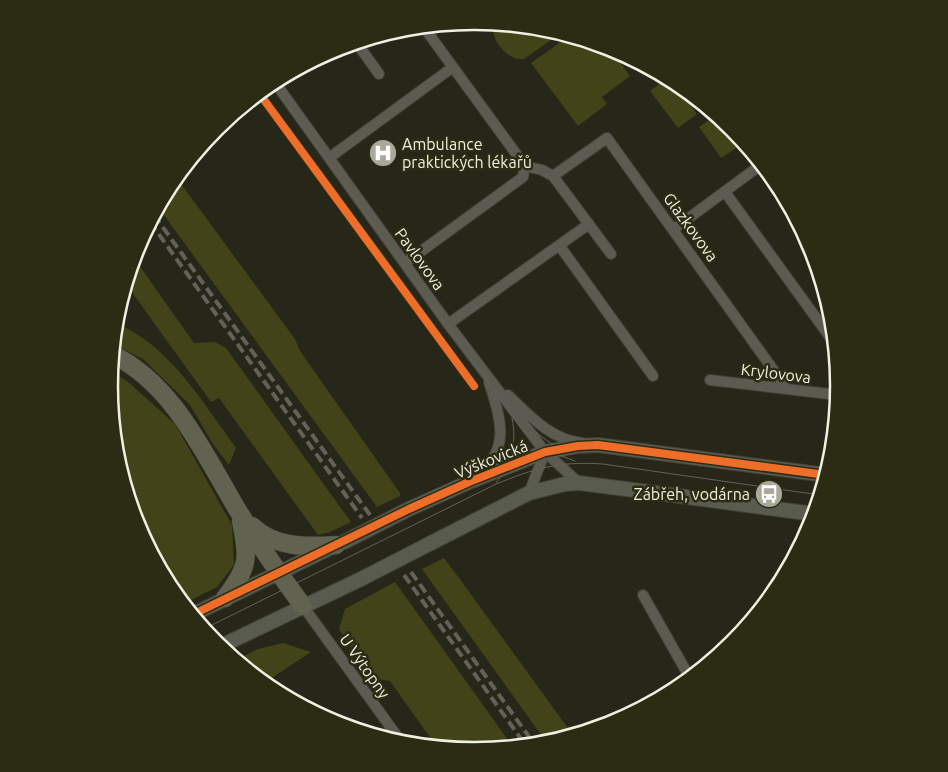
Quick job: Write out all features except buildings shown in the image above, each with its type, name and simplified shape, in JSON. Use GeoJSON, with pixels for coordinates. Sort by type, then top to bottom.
{"type":"FeatureCollection","features":[{"type":"Feature","properties":{"kind":"highway"},"geometry":{"type":"LineString","coordinates":[[119,358],[148,380],[184,419],[238,511],[303,606]]}},
{"type":"Feature","properties":{"kind":"highway"},"geometry":{"type":"LineString","coordinates":[[238,511],[258,531],[273,540],[305,547],[339,544]]}},
{"type":"Feature","properties":{"kind":"highway"},"geometry":{"type":"LineString","coordinates":[[225,598],[245,568],[246,542],[238,511]]}},
{"type":"Feature","properties":{"kind":"street"},"geometry":{"type":"LineString","coordinates":[[428,33],[525,166],[542,170],[553,176],[611,254]]}},
{"type":"Feature","properties":{"kind":"street"},"geometry":{"type":"LineString","coordinates":[[361,49],[378,74]]}},
{"type":"Feature","properties":{"kind":"street"},"geometry":{"type":"LineString","coordinates":[[329,158],[453,67]]}},
{"type":"Feature","properties":{"kind":"street","name":"Pavlovova"},"geometry":{"type":"LineString","coordinates":[[279,88],[448,324],[545,452],[579,484]]}},
{"type":"Feature","properties":{"kind":"street","name":"Glazkovova"},"geometry":{"type":"LineString","coordinates":[[553,176],[607,138],[674,228],[787,389]]}},
{"type":"Feature","properties":{"kind":"street"},"geometry":{"type":"LineString","coordinates":[[405,263],[523,177],[525,166]]}},
{"type":"Feature","properties":{"kind":"street"},"geometry":{"type":"LineString","coordinates":[[674,228],[756,169]]}},
{"type":"Feature","properties":{"kind":"street"},"geometry":{"type":"LineString","coordinates":[[725,192],[825,331]]}},
{"type":"Feature","properties":{"kind":"street"},"geometry":{"type":"LineString","coordinates":[[448,324],[589,224]]}},
{"type":"Feature","properties":{"kind":"street"},"geometry":{"type":"LineString","coordinates":[[558,245],[653,376]]}},
{"type":"Feature","properties":{"kind":"street"},"geometry":{"type":"LineString","coordinates":[[488,376],[541,426],[553,434],[572,442],[598,445]]}},
{"type":"Feature","properties":{"kind":"street"},"geometry":{"type":"LineString","coordinates":[[469,482],[485,469],[496,450],[501,434],[500,420],[488,376]]}},
{"type":"Feature","properties":{"kind":"street","name":"Krylovova"},"geometry":{"type":"LineString","coordinates":[[710,380],[830,394]]}},
{"type":"Feature","properties":{"kind":"street","name":"Výškovická"},"geometry":{"type":"LineString","coordinates":[[198,611],[409,509],[469,482],[545,452],[578,446],[598,445],[819,474]]}},
{"type":"Feature","properties":{"kind":"street"},"geometry":{"type":"LineString","coordinates":[[529,493],[545,452]]}},
{"type":"Feature","properties":{"kind":"street"},"geometry":{"type":"LineString","coordinates":[[227,642],[361,579],[529,493],[556,486],[579,484],[806,513]]}},
{"type":"Feature","properties":{"kind":"street"},"geometry":{"type":"LineString","coordinates":[[643,595],[686,671]]}},
{"type":"Feature","properties":{"kind":"street","name":"U Výtopny"},"geometry":{"type":"LineString","coordinates":[[303,606],[394,733]]}},
{"type":"Feature","properties":{"kind":"shaded area"},"geometry":{"type":"Polygon","coordinates":[[[493,31],[520,33],[552,39],[524,59],[518,59],[506,53],[493,31]]]}},
{"type":"Feature","properties":{"kind":"shaded area"},"geometry":{"type":"Polygon","coordinates":[[[562,41],[620,62],[630,76],[602,97],[607,104],[578,126],[531,63],[562,41]]]}},
{"type":"Feature","properties":{"kind":"shaded area"},"geometry":{"type":"Polygon","coordinates":[[[660,83],[688,102],[697,114],[678,128],[650,91],[660,83]]]}},
{"type":"Feature","properties":{"kind":"shaded area"},"geometry":{"type":"Polygon","coordinates":[[[710,119],[738,147],[721,158],[699,127],[710,119]]]}},
{"type":"Feature","properties":{"kind":"shaded area"},"geometry":{"type":"Polygon","coordinates":[[[181,184],[295,339],[300,351],[400,493],[400,496],[377,507],[163,214],[181,184]]]}},
{"type":"Feature","properties":{"kind":"shaded area"},"geometry":{"type":"Polygon","coordinates":[[[139,266],[194,343],[215,342],[226,348],[351,522],[330,532],[318,535],[219,398],[211,402],[131,291],[139,266]]]}},
{"type":"Feature","properties":{"kind":"shaded area"},"geometry":{"type":"Polygon","coordinates":[[[123,327],[152,345],[183,376],[197,394],[236,448],[229,465],[213,444],[190,405],[143,359],[120,348],[123,327]]]}},
{"type":"Feature","properties":{"kind":"shaded area"},"geometry":{"type":"Polygon","coordinates":[[[118,376],[127,381],[175,424],[232,525],[234,565],[217,587],[190,600],[166,564],[145,522],[130,478],[125,455],[119,409],[118,376]]]}},
{"type":"Feature","properties":{"kind":"shaded area"},"geometry":{"type":"Polygon","coordinates":[[[444,558],[569,729],[541,735],[422,569],[444,558]]]}},
{"type":"Feature","properties":{"kind":"shaded area"},"geometry":{"type":"Polygon","coordinates":[[[395,582],[508,740],[474,742],[432,739],[390,681],[371,678],[339,629],[345,609],[395,582]]]}},
{"type":"Feature","properties":{"kind":"shaded area"},"geometry":{"type":"Polygon","coordinates":[[[283,643],[311,652],[271,678],[243,657],[258,649],[283,643]]]}},
{"type":"Feature","properties":{"kind":"tram line"},"geometry":{"type":"LineString","coordinates":[[276,90],[522,429],[546,448],[575,461]]}},
{"type":"Feature","properties":{"kind":"tram line"},"geometry":{"type":"LineString","coordinates":[[496,483],[506,468],[512,452],[514,436],[512,418]]}},
{"type":"Feature","properties":{"kind":"tram line"},"geometry":{"type":"LineString","coordinates":[[528,425],[555,446]]}},
{"type":"Feature","properties":{"kind":"tram line"},"geometry":{"type":"LineString","coordinates":[[210,626],[494,485],[547,467],[588,463],[603,464],[813,494]]}},
{"type":"Feature","properties":{"kind":"railway"},"geometry":{"type":"LineString","coordinates":[[159,222],[370,515]]}},
{"type":"Feature","properties":{"kind":"railway"},"geometry":{"type":"LineString","coordinates":[[155,229],[362,518]]}},
{"type":"Feature","properties":{"kind":"railway"},"geometry":{"type":"LineString","coordinates":[[411,572],[530,737]]}},
{"type":"Feature","properties":{"kind":"railway"},"geometry":{"type":"LineString","coordinates":[[404,575],[521,739]]}},
{"type":"Feature","properties":{"kind":"cycle path"},"geometry":{"type":"LineString","coordinates":[[264,99],[474,386]]}},
{"type":"Feature","properties":{"kind":"cycle path"},"geometry":{"type":"LineString","coordinates":[[199,612],[409,509],[469,482],[545,452],[578,446],[598,445],[819,474]]}},
{"type":"Feature","properties":{"kind":"place","name":"Ambulance praktických lékařů"},"geometry":{"type":"Point","coordinates":[383,153]}},
{"type":"Feature","properties":{"kind":"place","name":"Zábřeh, vodárna"},"geometry":{"type":"Point","coordinates":[769,494]}}]}
